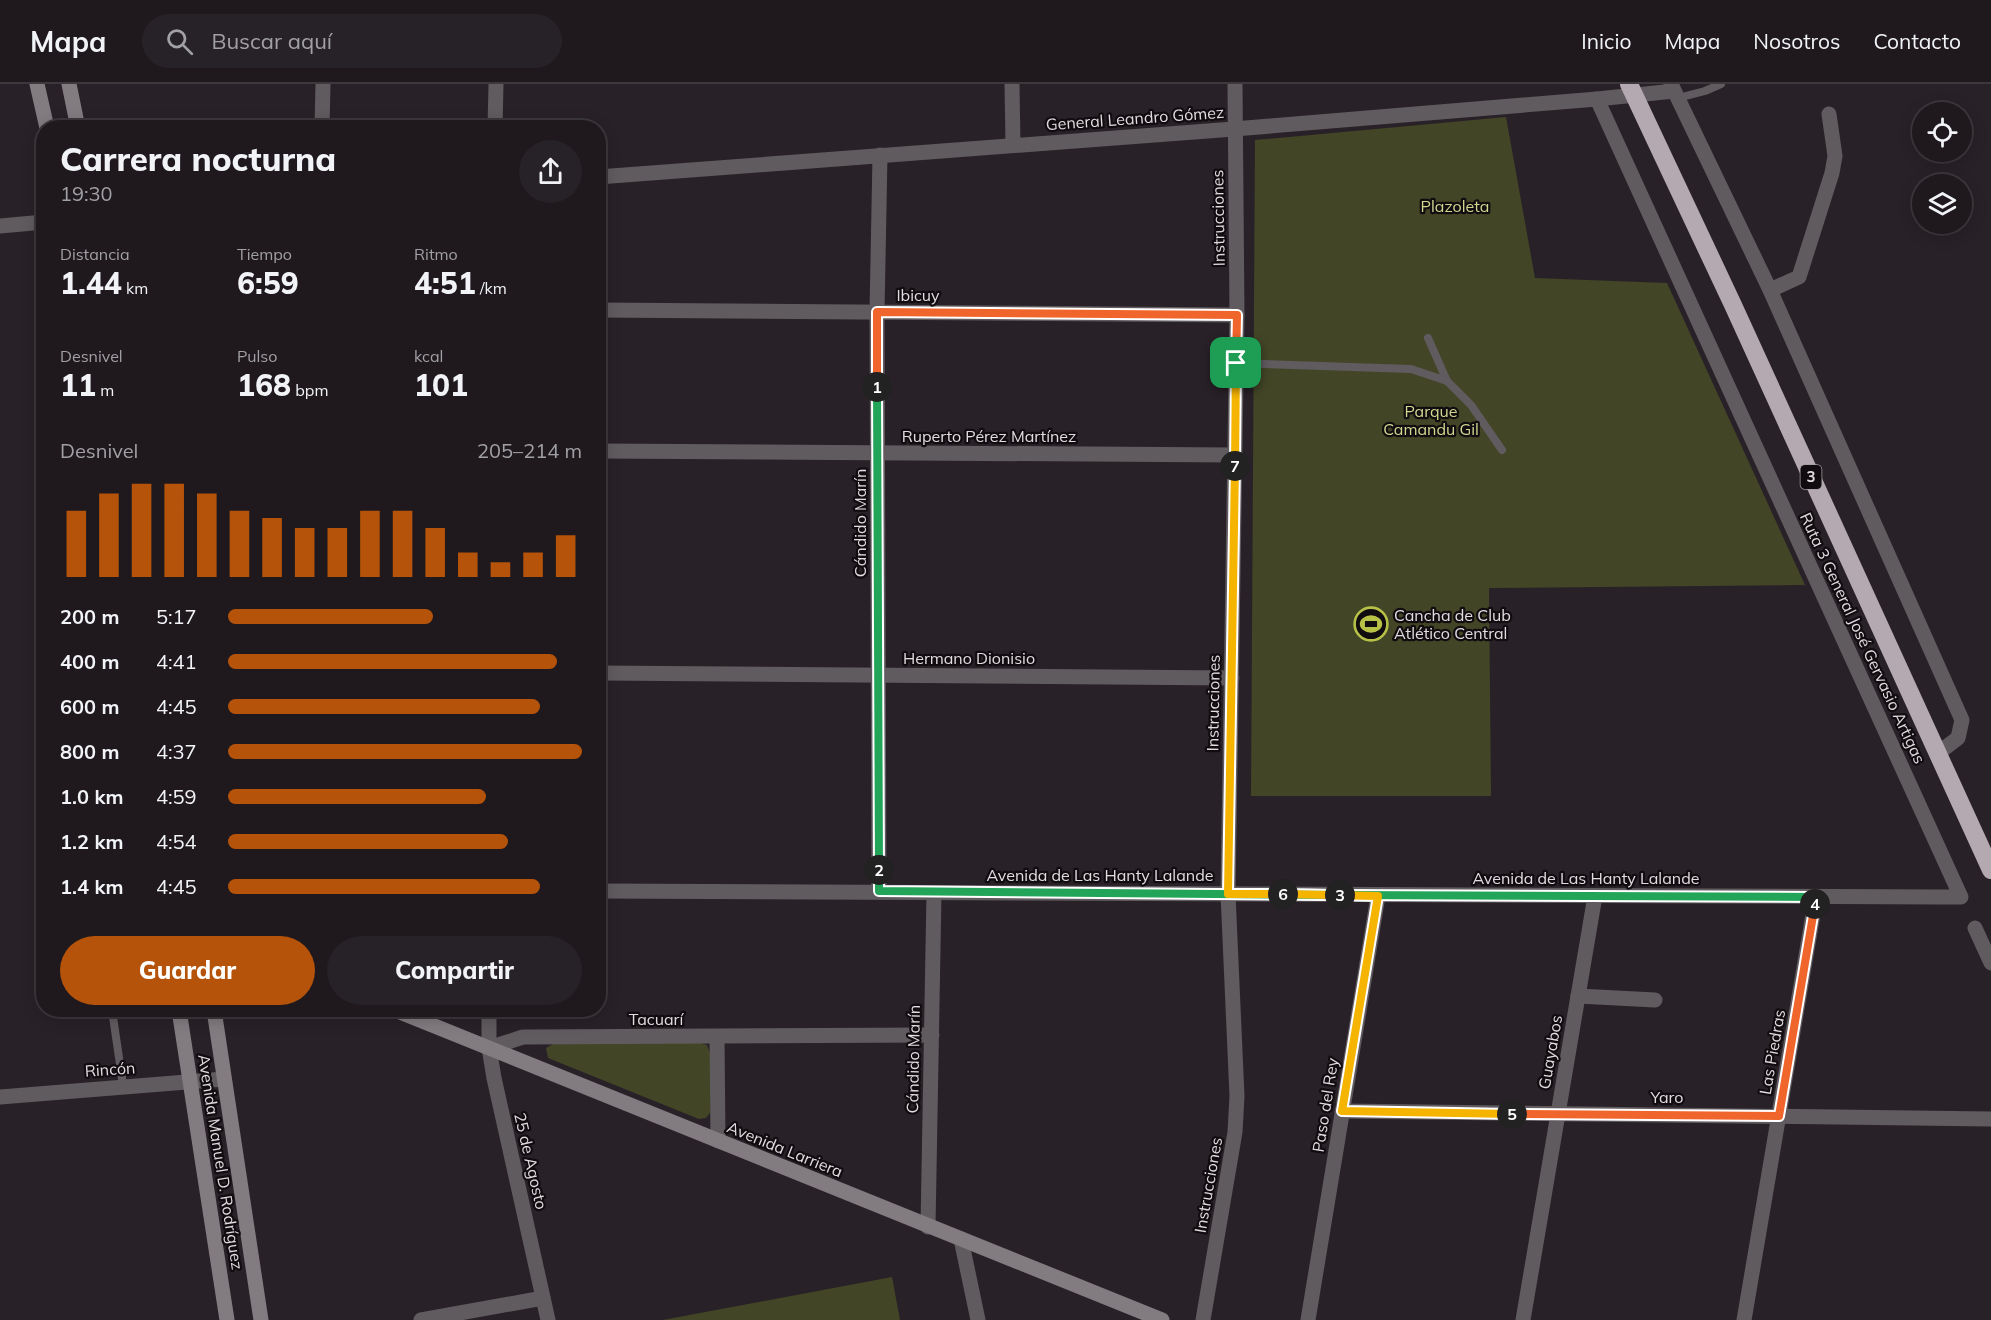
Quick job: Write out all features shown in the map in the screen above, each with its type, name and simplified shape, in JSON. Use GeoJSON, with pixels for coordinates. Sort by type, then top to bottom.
{"type":"FeatureCollection","features":[{"type":"Feature","properties":{"kind":"highway","name":"Ruta 3 General José Gervasio Artigas"},"geometry":{"type":"LineString","coordinates":[[1632,90],[1738,316],[1991,870]]}},
{"type":"Feature","properties":{"kind":"street"},"geometry":{"type":"LineString","coordinates":[[37,84],[45,120]]}},
{"type":"Feature","properties":{"kind":"street"},"geometry":{"type":"LineString","coordinates":[[69,84],[76,120]]}},
{"type":"Feature","properties":{"kind":"street"},"geometry":{"type":"LineString","coordinates":[[322,120],[323,84]]}},
{"type":"Feature","properties":{"kind":"street"},"geometry":{"type":"LineString","coordinates":[[495,120],[496,84]]}},
{"type":"Feature","properties":{"kind":"street"},"geometry":{"type":"LineString","coordinates":[[1012,84],[1013,145]]}},
{"type":"Feature","properties":{"kind":"street","name":"Instrucciones"},"geometry":{"type":"LineString","coordinates":[[1203,1320],[1235,1132],[1237,1096],[1228,894],[1237,315],[1235,84]]}},
{"type":"Feature","properties":{"kind":"street","name":"General Leandro Gómez"},"geometry":{"type":"LineString","coordinates":[[606,176],[1597,99],[1632,90],[1675,91]]}},
{"type":"Feature","properties":{"kind":"street"},"geometry":{"type":"LineString","coordinates":[[1675,91],[1770,290],[1962,720],[1958,738],[1937,754]]}},
{"type":"Feature","properties":{"kind":"street","name":"Ruta 3 General José Gervasio Artigas"},"geometry":{"type":"LineString","coordinates":[[1597,99],[1961,897]]}},
{"type":"Feature","properties":{"kind":"street"},"geometry":{"type":"LineString","coordinates":[[1770,290],[1799,277],[1833,172],[1835,156],[1829,114]]}},
{"type":"Feature","properties":{"kind":"street","name":"Cándido Marín"},"geometry":{"type":"LineString","coordinates":[[879,891],[877,312],[880,155]]}},
{"type":"Feature","properties":{"kind":"street"},"geometry":{"type":"LineString","coordinates":[[0,226],[36,223]]}},
{"type":"Feature","properties":{"kind":"street","name":"Ibicuy"},"geometry":{"type":"LineString","coordinates":[[606,310],[1237,315]]}},
{"type":"Feature","properties":{"kind":"street","name":"Ruperto Pérez Martínez"},"geometry":{"type":"LineString","coordinates":[[606,451],[1235,456]]}},
{"type":"Feature","properties":{"kind":"street","name":"Hermano Dionisio"},"geometry":{"type":"LineString","coordinates":[[606,673],[1232,678]]}},
{"type":"Feature","properties":{"kind":"street","name":"Avenida de Las Hanty Lalande"},"geometry":{"type":"LineString","coordinates":[[606,891],[1961,897]]}},
{"type":"Feature","properties":{"kind":"street","name":"Cándido Marín"},"geometry":{"type":"LineString","coordinates":[[928,1227],[934,893]]}},
{"type":"Feature","properties":{"kind":"street","name":"Paso del Rey"},"geometry":{"type":"LineString","coordinates":[[1308,1320],[1378,896]]}},
{"type":"Feature","properties":{"kind":"street","name":"Guayabos"},"geometry":{"type":"LineString","coordinates":[[1523,1320],[1595,896]]}},
{"type":"Feature","properties":{"kind":"street","name":"Las Piedras"},"geometry":{"type":"LineString","coordinates":[[1744,1320],[1816,897]]}},
{"type":"Feature","properties":{"kind":"street"},"geometry":{"type":"LineString","coordinates":[[1975,928],[1991,963]]}},
{"type":"Feature","properties":{"kind":"street"},"geometry":{"type":"LineString","coordinates":[[1578,996],[1655,1000]]}},
{"type":"Feature","properties":{"kind":"street","name":"Avenida Manuel D. Rodríguez"},"geometry":{"type":"LineString","coordinates":[[180,1017],[227,1320]]}},
{"type":"Feature","properties":{"kind":"street","name":"Avenida Manuel D. Rodríguez"},"geometry":{"type":"LineString","coordinates":[[215,1017],[261,1320]]}},
{"type":"Feature","properties":{"kind":"street","name":"Avenida Larriera"},"geometry":{"type":"LineString","coordinates":[[412,1017],[1162,1320]]}},
{"type":"Feature","properties":{"kind":"street","name":"25 de Agosto"},"geometry":{"type":"LineString","coordinates":[[489,1017],[489,1048],[494,1078],[548,1320]]}},
{"type":"Feature","properties":{"kind":"street","name":"Tacuarí"},"geometry":{"type":"LineString","coordinates":[[489,1048],[523,1037],[932,1035]]}},
{"type":"Feature","properties":{"kind":"street"},"geometry":{"type":"LineString","coordinates":[[717,1037],[717,1141]]}},
{"type":"Feature","properties":{"kind":"street","name":"Rincón"},"geometry":{"type":"LineString","coordinates":[[0,1096],[224,1079]]}},
{"type":"Feature","properties":{"kind":"street","name":"Yaro"},"geometry":{"type":"LineString","coordinates":[[1342,1111],[1991,1119]]}},
{"type":"Feature","properties":{"kind":"street"},"geometry":{"type":"LineString","coordinates":[[961,1239],[978,1320]]}},
{"type":"Feature","properties":{"kind":"street"},"geometry":{"type":"LineString","coordinates":[[421,1320],[543,1298]]}},
{"type":"Feature","properties":{"kind":"lane"},"geometry":{"type":"LineString","coordinates":[[1675,91],[1705,91],[1721,84]]}},
{"type":"Feature","properties":{"kind":"lane"},"geometry":{"type":"LineString","coordinates":[[1428,338],[1447,381],[1470,405],[1502,450]]}},
{"type":"Feature","properties":{"kind":"lane"},"geometry":{"type":"LineString","coordinates":[[1236,363],[1411,369],[1447,381]]}},
{"type":"Feature","properties":{"kind":"lane"},"geometry":{"type":"LineString","coordinates":[[113,1017],[123,1085]]}},
{"type":"Feature","properties":{"kind":"green space","name":"Parque Camandu Gil"},"geometry":{"type":"Polygon","coordinates":[[[1506,117],[1535,278],[1667,283],[1805,585],[1489,588],[1491,796],[1251,796],[1255,140],[1506,117]]]}},
{"type":"Feature","properties":{"kind":"green space"},"geometry":{"type":"Polygon","coordinates":[[[555,1043],[700,1043],[707,1045],[710,1053],[710,1113],[706,1118],[699,1119],[548,1058],[546,1048],[555,1043]]]}},
{"type":"Feature","properties":{"kind":"green space"},"geometry":{"type":"Polygon","coordinates":[[[892,1277],[900,1320],[663,1320],[892,1277]]]}},
{"type":"Feature","properties":{"kind":"place","name":"Cancha de Club Atlético Central"},"geometry":{"type":"Point","coordinates":[1371,624]}},
{"type":"Feature","properties":{"kind":"route"},"geometry":{"type":"LineString","coordinates":[[1236,363],[1228,894],[1378,896],[1342,1111],[1779,1116],[1816,897],[1378,896],[879,891],[877,312],[1237,315],[1236,363]]}},
{"type":"Feature","properties":{"kind":"park label","name":"Plazoleta"},"geometry":{"type":"Point","coordinates":[1455,206]}}]}
